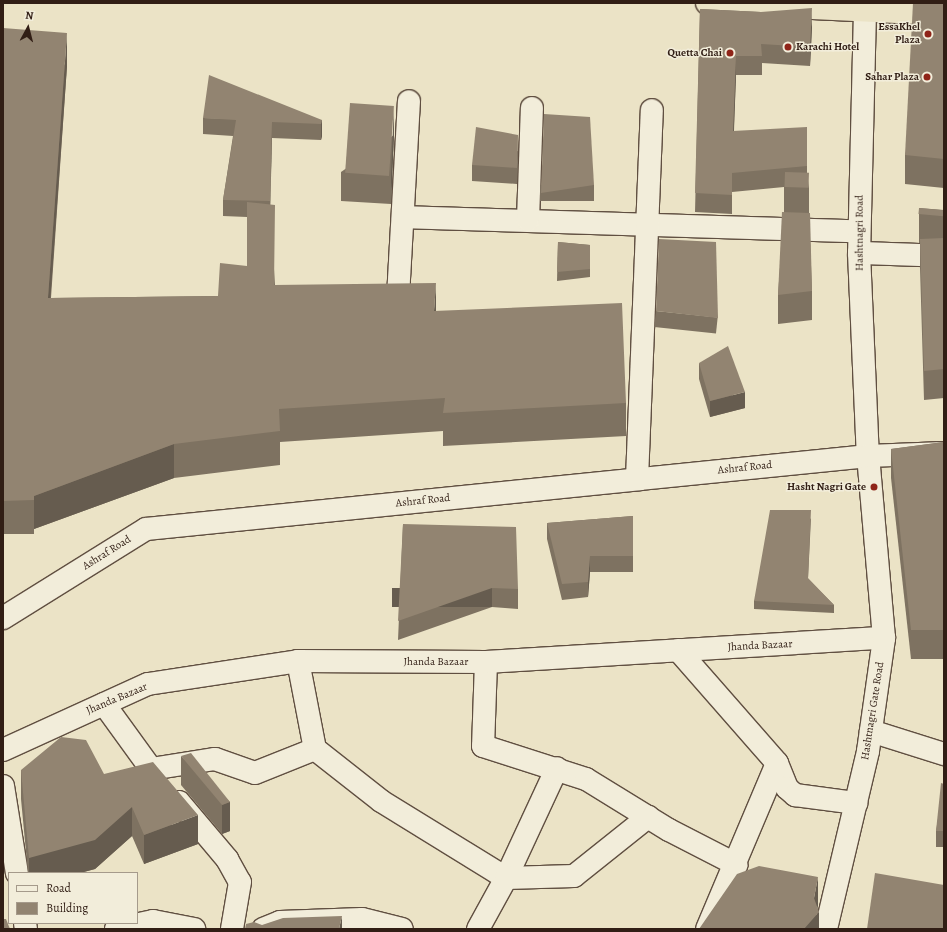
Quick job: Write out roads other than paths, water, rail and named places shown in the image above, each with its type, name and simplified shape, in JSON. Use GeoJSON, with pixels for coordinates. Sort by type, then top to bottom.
{"type":"FeatureCollection","features":[{"type":"Feature","properties":{"kind":"highway"},"geometry":{"type":"LineString","coordinates":[[708,3],[944,14]]}},
{"type":"Feature","properties":{"kind":"street","name":"Hashtnagri Road"},"geometry":{"type":"LineString","coordinates":[[865,11],[859,253],[868,456],[871,490]]}},
{"type":"Feature","properties":{"kind":"street"},"geometry":{"type":"LineString","coordinates":[[398,297],[409,101]]}},
{"type":"Feature","properties":{"kind":"street"},"geometry":{"type":"LineString","coordinates":[[528,220],[532,108]]}},
{"type":"Feature","properties":{"kind":"street"},"geometry":{"type":"LineString","coordinates":[[637,479],[652,110]]}},
{"type":"Feature","properties":{"kind":"street"},"geometry":{"type":"LineString","coordinates":[[403,217],[859,231]]}},
{"type":"Feature","properties":{"kind":"street"},"geometry":{"type":"LineString","coordinates":[[859,253],[944,256]]}},
{"type":"Feature","properties":{"kind":"street","name":"Ashraf Road"},"geometry":{"type":"LineString","coordinates":[[3,618],[146,529],[868,456],[944,453]]}},
{"type":"Feature","properties":{"kind":"street","name":"Hashtnagri Gate Road"},"geometry":{"type":"LineString","coordinates":[[826,929],[856,803],[870,731],[884,638],[871,490]]}},
{"type":"Feature","properties":{"kind":"street","name":"Jhanda Bazaar"},"geometry":{"type":"LineString","coordinates":[[3,750],[148,684],[298,661],[486,662],[884,638]]}},
{"type":"Feature","properties":{"kind":"street"},"geometry":{"type":"LineString","coordinates":[[678,650],[777,763],[787,788],[795,795],[856,803]]}},
{"type":"Feature","properties":{"kind":"street"},"geometry":{"type":"LineString","coordinates":[[298,661],[315,749],[381,802],[506,878],[574,876],[648,817]]}},
{"type":"Feature","properties":{"kind":"street"},"geometry":{"type":"LineString","coordinates":[[486,662],[483,746],[557,768],[586,779],[648,817],[737,865]]}},
{"type":"Feature","properties":{"kind":"street"},"geometry":{"type":"LineString","coordinates":[[104,704],[151,769],[227,859],[240,882],[232,929]]}},
{"type":"Feature","properties":{"kind":"street"},"geometry":{"type":"LineString","coordinates":[[870,731],[944,754]]}},
{"type":"Feature","properties":{"kind":"street"},"geometry":{"type":"LineString","coordinates":[[151,769],[215,759],[255,773],[315,749]]}},
{"type":"Feature","properties":{"kind":"street"},"geometry":{"type":"LineString","coordinates":[[707,929],[737,865],[777,763]]}},
{"type":"Feature","properties":{"kind":"street"},"geometry":{"type":"LineString","coordinates":[[478,929],[506,878],[557,768]]}},
{"type":"Feature","properties":{"kind":"street"},"geometry":{"type":"LineString","coordinates":[[3,786],[17,872]]}},
{"type":"Feature","properties":{"kind":"street"},"geometry":{"type":"LineString","coordinates":[[116,929],[153,921],[194,929]]}},
{"type":"Feature","properties":{"kind":"street"},"geometry":{"type":"LineString","coordinates":[[263,929],[280,922],[361,924],[402,929]]}},
{"type":"Feature","properties":{"kind":"place","name":"EssaKhel Plaza"},"geometry":{"type":"Point","coordinates":[928,34]}},
{"type":"Feature","properties":{"kind":"place","name":"Karachi Hotel"},"geometry":{"type":"Point","coordinates":[788,47]}},
{"type":"Feature","properties":{"kind":"place","name":"Quetta Chai"},"geometry":{"type":"Point","coordinates":[730,53]}},
{"type":"Feature","properties":{"kind":"place","name":"Sahar Plaza"},"geometry":{"type":"Point","coordinates":[927,77]}},
{"type":"Feature","properties":{"kind":"place","name":"Hasht Nagri Gate"},"geometry":{"type":"Point","coordinates":[874,487]}}]}
